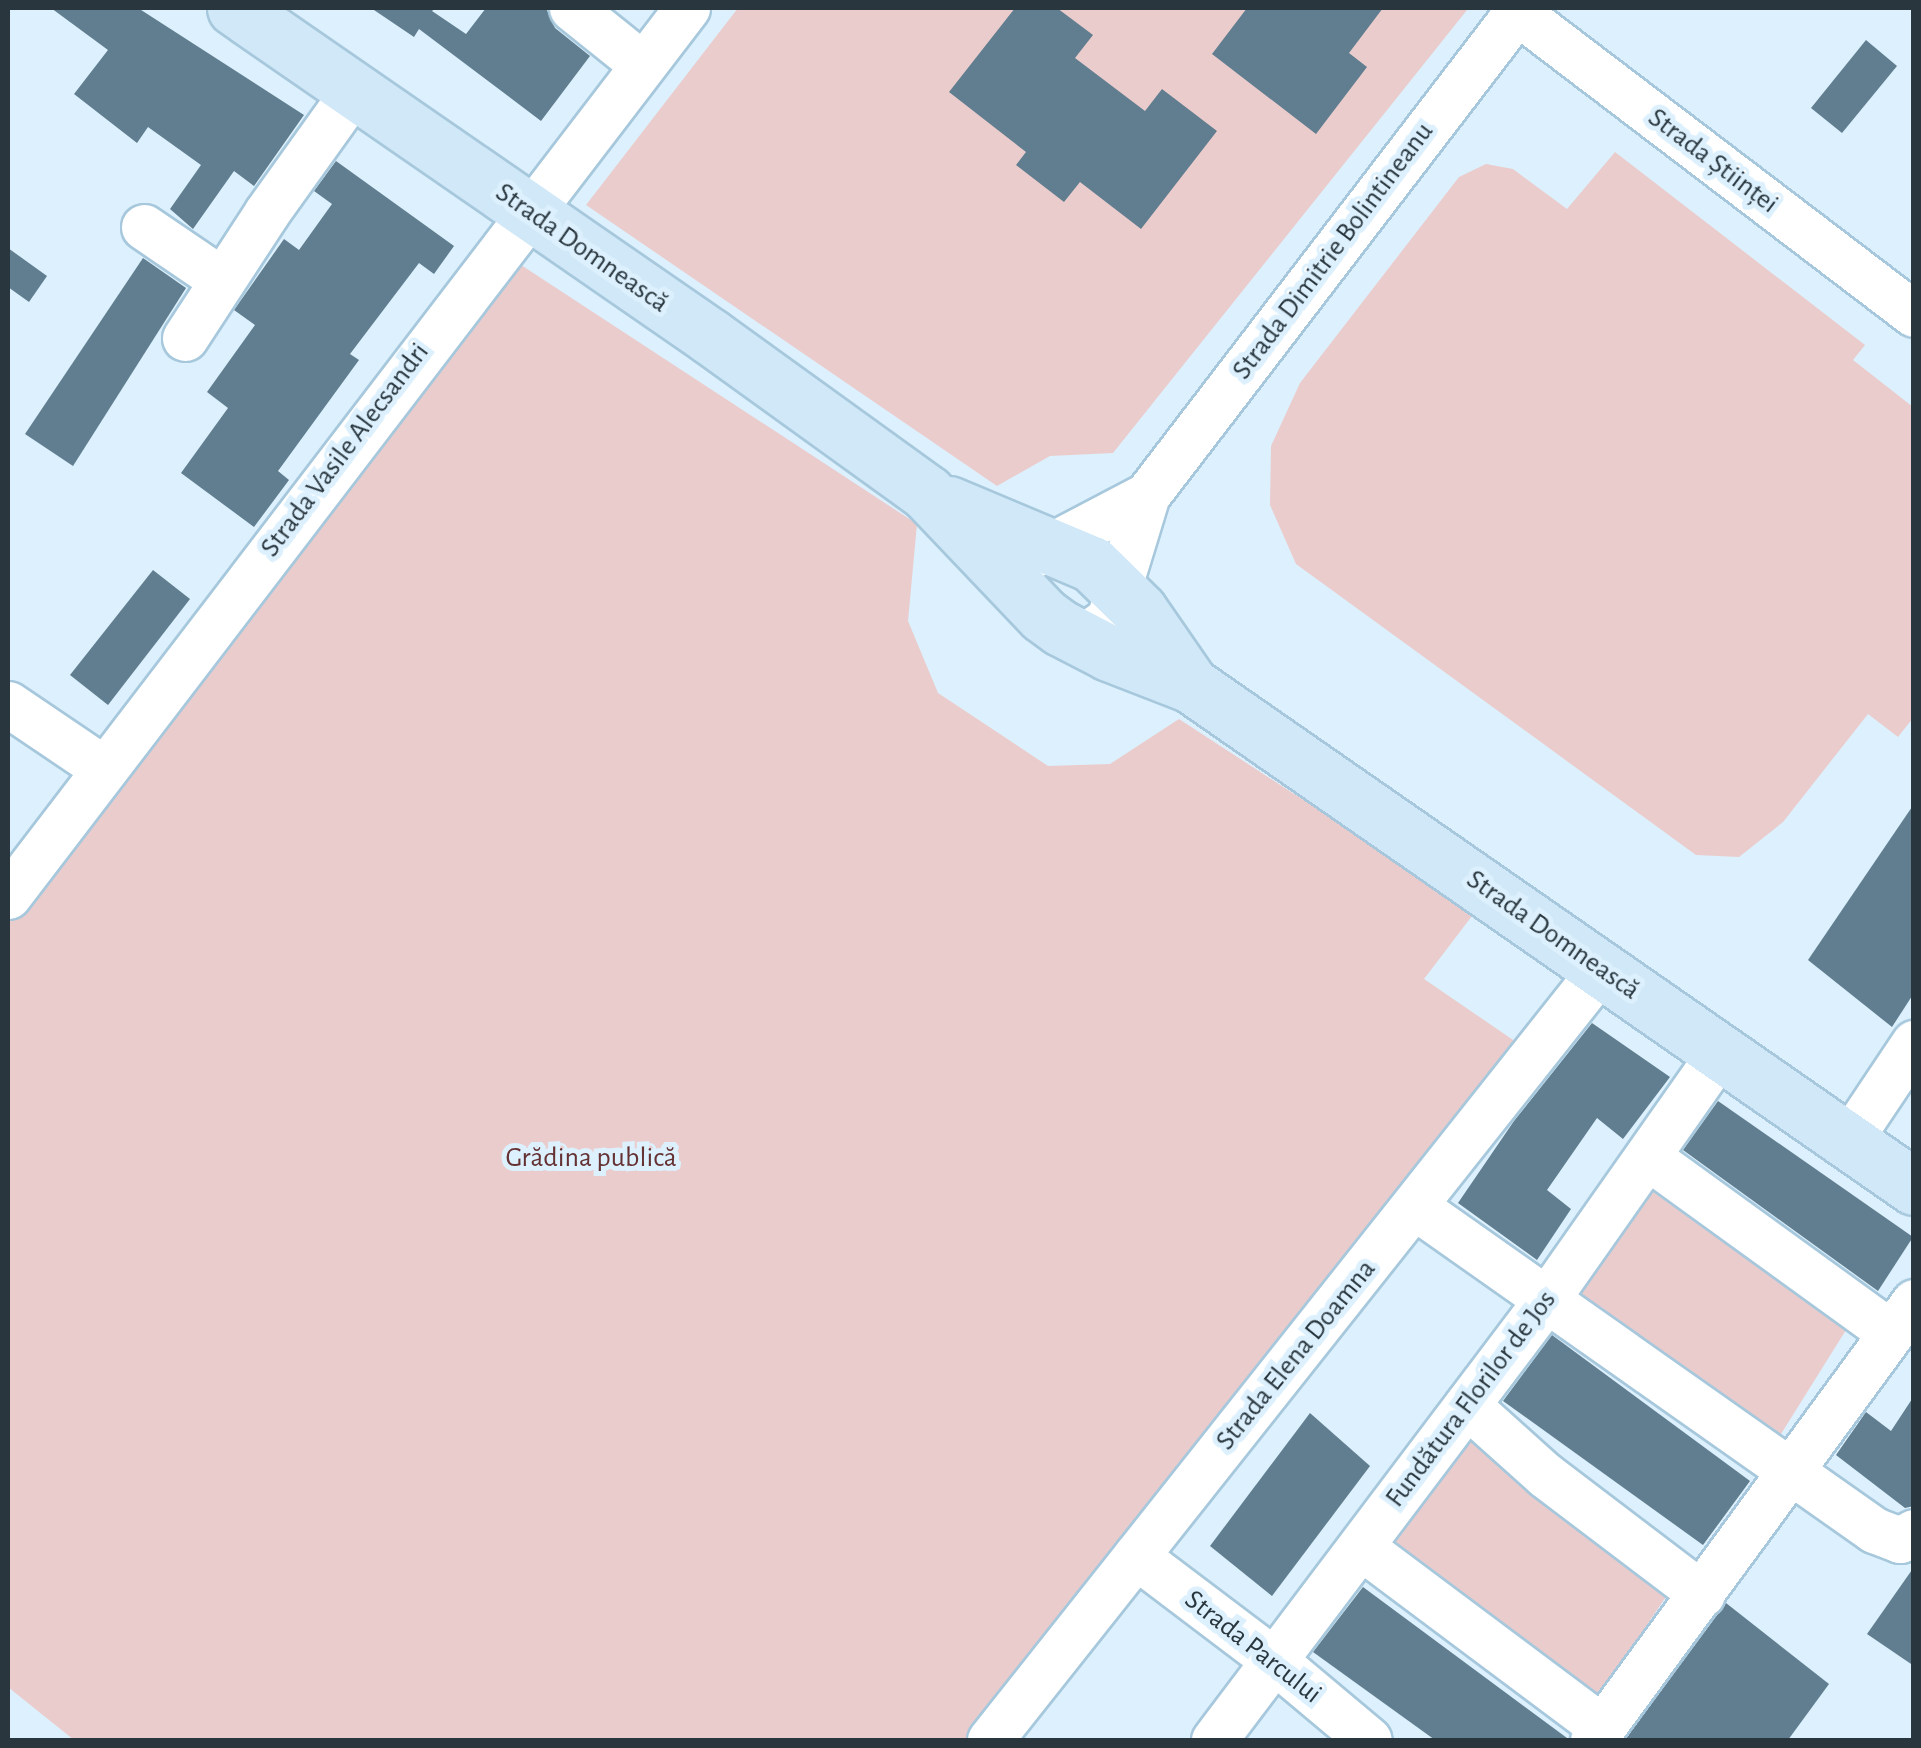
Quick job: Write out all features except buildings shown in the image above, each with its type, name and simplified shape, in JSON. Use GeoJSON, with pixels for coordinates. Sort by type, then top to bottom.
{"type":"FeatureCollection","features":[{"type":"Feature","properties":{"kind":"main road","name":"Strada Domnească"},"geometry":{"type":"LineString","coordinates":[[235,8],[530,211],[926,493],[1043,615],[1081,640],[1191,684],[1914,1187]]}},
{"type":"Feature","properties":{"kind":"main road","name":"Strada Domnească"},"geometry":{"type":"LineString","coordinates":[[926,493],[1092,564],[1120,586],[1191,684]]}},
{"type":"Feature","properties":{"kind":"street"},"geometry":{"type":"LineString","coordinates":[[572,8],[642,64]]}},
{"type":"Feature","properties":{"kind":"street","name":"Strada Vasile Alecsandri"},"geometry":{"type":"LineString","coordinates":[[8,896],[687,8]]}},
{"type":"Feature","properties":{"kind":"street","name":"Strada Științei"},"geometry":{"type":"LineString","coordinates":[[1516,9],[1914,314]]}},
{"type":"Feature","properties":{"kind":"street","name":"Strada Dimitrie Bolintineanu"},"geometry":{"type":"LineString","coordinates":[[1081,640],[1109,619],[1146,495],[1516,9]]}},
{"type":"Feature","properties":{"kind":"street"},"geometry":{"type":"LineString","coordinates":[[185,338],[353,92]]}},
{"type":"Feature","properties":{"kind":"street"},"geometry":{"type":"LineString","coordinates":[[144,227],[222,280]]}},
{"type":"Feature","properties":{"kind":"street","name":"Strada Dimitrie Bolintineanu"},"geometry":{"type":"LineString","coordinates":[[1022,593],[1024,562],[1146,495]]}},
{"type":"Feature","properties":{"kind":"street"},"geometry":{"type":"LineString","coordinates":[[8,704],[104,768]]}},
{"type":"Feature","properties":{"kind":"street","name":"Strada Elena Doamna"},"geometry":{"type":"LineString","coordinates":[[990,1740],[1602,969]]}},
{"type":"Feature","properties":{"kind":"street"},"geometry":{"type":"LineString","coordinates":[[1849,1140],[1914,1043]]}},
{"type":"Feature","properties":{"kind":"street","name":"Fundătura Florilor de Jos"},"geometry":{"type":"LineString","coordinates":[[1214,1740],[1546,1300],[1720,1050]]}},
{"type":"Feature","properties":{"kind":"street"},"geometry":{"type":"LineString","coordinates":[[1361,1548],[1597,1734],[1794,1470],[1902,1317],[1648,1158]]}},
{"type":"Feature","properties":{"kind":"street"},"geometry":{"type":"LineString","coordinates":[[1414,1206],[1874,1530],[1900,1540],[1914,1532]]}},
{"type":"Feature","properties":{"kind":"street"},"geometry":{"type":"LineString","coordinates":[[1467,1405],[1545,1475],[1702,1594]]}},
{"type":"Feature","properties":{"kind":"street","name":"Strada Parcului"},"geometry":{"type":"LineString","coordinates":[[1136,1556],[1276,1662],[1369,1740]]}},
{"type":"Feature","properties":{"kind":"green space"},"geometry":{"type":"Polygon","coordinates":[[[738,8],[1467,10],[1113,453],[1050,456],[997,486],[586,205],[738,8]]]}},
{"type":"Feature","properties":{"kind":"green space"},"geometry":{"type":"Polygon","coordinates":[[[1615,152],[1865,345],[1853,360],[1913,407],[1913,718],[1898,737],[1868,714],[1783,822],[1739,857],[1696,855],[1296,564],[1270,505],[1271,446],[1300,383],[1459,177],[1486,164],[1513,169],[1567,209],[1615,152]]]}},
{"type":"Feature","properties":{"kind":"green space","name":"Grădina publică"},"geometry":{"type":"Polygon","coordinates":[[[518,263],[917,524],[908,621],[938,693],[1048,766],[1110,764],[1179,719],[1475,912],[1424,979],[1535,1055],[988,1740],[74,1740],[8,1687],[8,916],[518,263]]]}},
{"type":"Feature","properties":{"kind":"green space"},"geometry":{"type":"Polygon","coordinates":[[[1645,1186],[1846,1330],[1776,1442],[1568,1295],[1645,1186]]]}},
{"type":"Feature","properties":{"kind":"green space"},"geometry":{"type":"Polygon","coordinates":[[[1466,1427],[1672,1588],[1593,1704],[1377,1544],[1466,1427]]]}}]}
